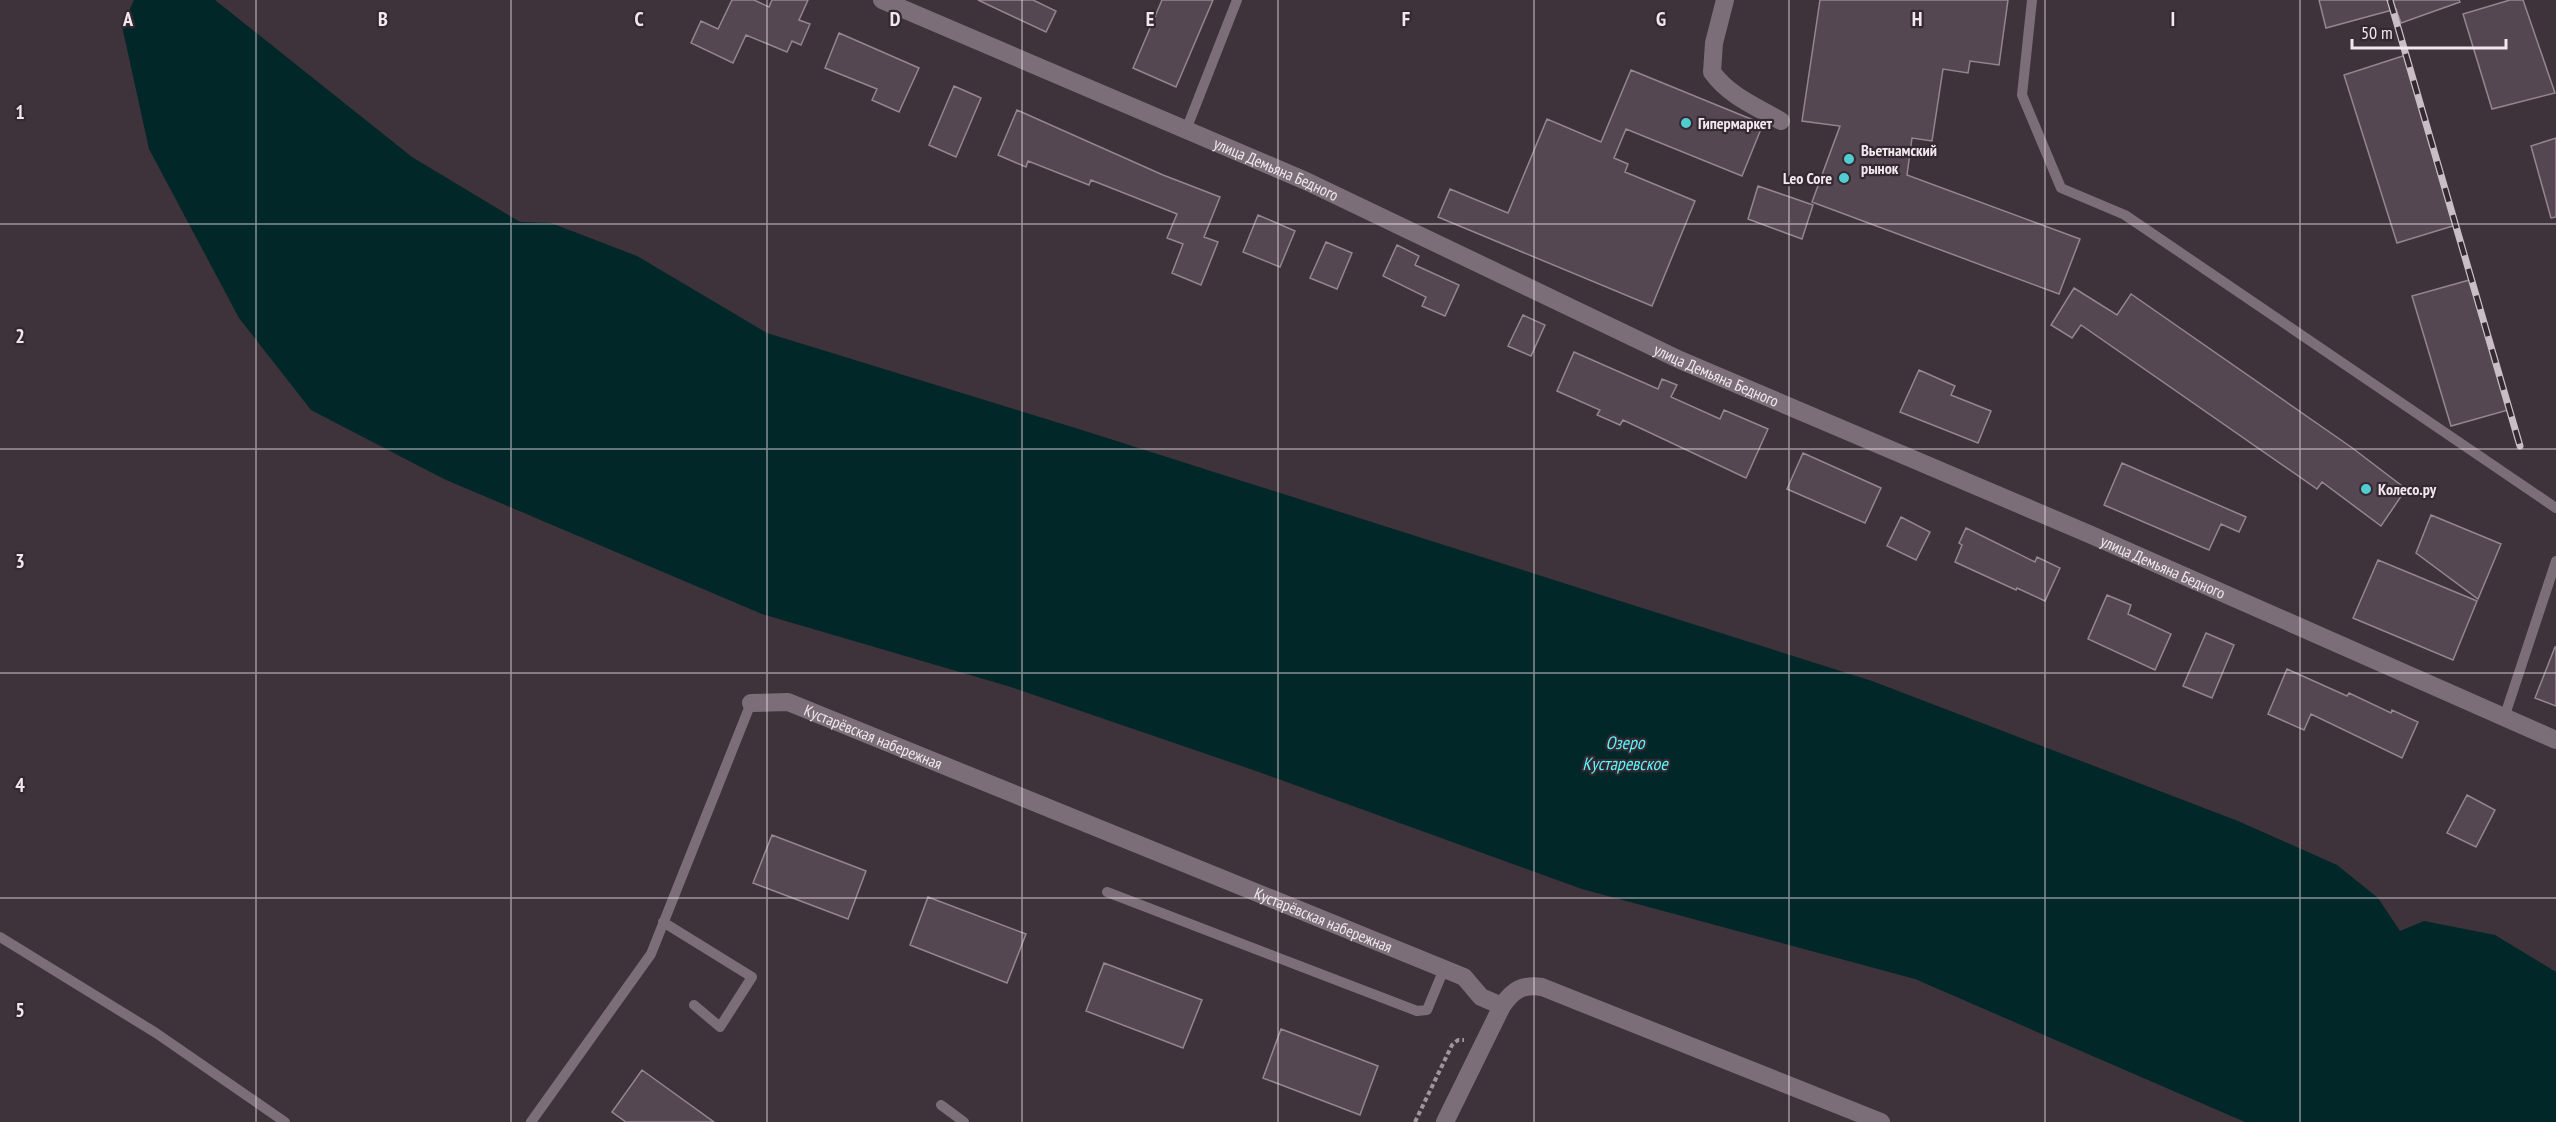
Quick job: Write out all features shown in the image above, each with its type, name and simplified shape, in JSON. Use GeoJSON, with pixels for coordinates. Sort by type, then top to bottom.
{"type":"FeatureCollection","features":[{"type":"Feature","properties":{"kind":"street","name":"улица Демьяна Бедного"},"geometry":{"type":"LineString","coordinates":[[882,0],[1306,181],[1680,360],[2089,534],[2556,740]]}},
{"type":"Feature","properties":{"kind":"street"},"geometry":{"type":"LineString","coordinates":[[1725,0],[1714,43],[1712,72],[1720,84],[1738,97],[1781,121]]}},
{"type":"Feature","properties":{"kind":"street","name":"Кустарёвская набережная"},"geometry":{"type":"LineString","coordinates":[[751,703],[788,702],[1464,977],[1481,998],[1502,1006]]}},
{"type":"Feature","properties":{"kind":"street"},"geometry":{"type":"LineString","coordinates":[[1445,1122],[1502,1006],[1510,994],[1520,987],[1529,985],[1542,987],[1881,1122]]}},
{"type":"Feature","properties":{"kind":"lane"},"geometry":{"type":"LineString","coordinates":[[1186,130],[1237,0]]}},
{"type":"Feature","properties":{"kind":"lane"},"geometry":{"type":"LineString","coordinates":[[2032,0],[2022,95],[2061,188],[2125,215],[2556,508]]}},
{"type":"Feature","properties":{"kind":"lane"},"geometry":{"type":"LineString","coordinates":[[2504,718],[2556,561]]}},
{"type":"Feature","properties":{"kind":"lane"},"geometry":{"type":"LineString","coordinates":[[531,1122],[651,954],[751,703]]}},
{"type":"Feature","properties":{"kind":"lane"},"geometry":{"type":"LineString","coordinates":[[1107,892],[1417,1011],[1427,1010],[1444,969]]}},
{"type":"Feature","properties":{"kind":"lane"},"geometry":{"type":"LineString","coordinates":[[663,922],[752,977],[720,1027],[694,1005]]}},
{"type":"Feature","properties":{"kind":"lane"},"geometry":{"type":"LineString","coordinates":[[0,937],[156,1033],[285,1122]]}},
{"type":"Feature","properties":{"kind":"lane"},"geometry":{"type":"LineString","coordinates":[[941,1105],[964,1122]]}},
{"type":"Feature","properties":{"kind":"path"},"geometry":{"type":"LineString","coordinates":[[1415,1122],[1455,1042],[1461,1039],[1482,1047]]}},
{"type":"Feature","properties":{"kind":"water","name":"Озеро Кустаревское"},"geometry":{"type":"Polygon","coordinates":[[[134,0],[215,0],[412,157],[520,222],[551,223],[637,256],[767,333],[1085,431],[1872,681],[2238,821],[2337,865],[2378,898],[2400,931],[2424,921],[2495,935],[2556,972],[2556,1122],[2245,1122],[1915,979],[1582,889],[1259,772],[1011,687],[762,614],[444,479],[311,410],[239,318],[149,149],[122,26],[134,0]]]}},
{"type":"Feature","properties":{"kind":"building"},"geometry":{"type":"Polygon","coordinates":[[[732,0],[754,0],[769,7],[772,0],[808,0],[799,20],[810,24],[801,45],[792,41],[787,52],[746,35],[733,63],[691,43],[701,21],[718,29],[732,0]]]}},
{"type":"Feature","properties":{"kind":"building"},"geometry":{"type":"Polygon","coordinates":[[[978,0],[1033,0],[1056,11],[1046,32],[978,0]]]}},
{"type":"Feature","properties":{"kind":"building"},"geometry":{"type":"Polygon","coordinates":[[[1162,0],[1213,0],[1176,87],[1133,68],[1162,0]]]}},
{"type":"Feature","properties":{"kind":"building"},"geometry":{"type":"Polygon","coordinates":[[[1820,0],[2008,0],[1999,65],[1970,61],[1968,73],[1943,69],[1932,141],[1912,138],[1907,175],[2080,239],[2059,294],[1812,202],[1840,126],[1802,121],[1820,0]]]}},
{"type":"Feature","properties":{"kind":"building"},"geometry":{"type":"Polygon","coordinates":[[[2319,0],[2459,0],[2460,2],[2401,23],[2396,9],[2326,28],[2319,0]]]}},
{"type":"Feature","properties":{"kind":"building"},"geometry":{"type":"Polygon","coordinates":[[[2510,0],[2523,0],[2555,93],[2492,109],[2463,14],[2510,0]]]}},
{"type":"Feature","properties":{"kind":"building"},"geometry":{"type":"Polygon","coordinates":[[[839,33],[919,68],[899,112],[872,100],[877,89],[825,68],[839,33]]]}},
{"type":"Feature","properties":{"kind":"building"},"geometry":{"type":"Polygon","coordinates":[[[2406,55],[2456,225],[2397,243],[2344,75],[2406,55]]]}},
{"type":"Feature","properties":{"kind":"building"},"geometry":{"type":"Polygon","coordinates":[[[1631,70],[1763,124],[1742,176],[1626,129],[1614,158],[1628,164],[1625,172],[1695,201],[1652,306],[1438,217],[1450,189],[1508,213],[1547,119],[1601,142],[1631,70]]]}},
{"type":"Feature","properties":{"kind":"building"},"geometry":{"type":"Polygon","coordinates":[[[954,86],[981,98],[956,157],[929,145],[954,86]]]}},
{"type":"Feature","properties":{"kind":"building"},"geometry":{"type":"Polygon","coordinates":[[[1017,110],[1163,175],[1220,197],[1204,237],[1218,242],[1201,285],[1172,273],[1183,244],[1167,238],[1177,214],[1091,180],[1089,185],[1028,161],[1026,167],[998,155],[1017,110]]]}},
{"type":"Feature","properties":{"kind":"building"},"geometry":{"type":"Polygon","coordinates":[[[2556,138],[2556,217],[2551,218],[2531,146],[2556,138]]]}},
{"type":"Feature","properties":{"kind":"building"},"geometry":{"type":"Polygon","coordinates":[[[1758,186],[1813,205],[1802,239],[1748,219],[1758,186]]]}},
{"type":"Feature","properties":{"kind":"building"},"geometry":{"type":"Polygon","coordinates":[[[1258,215],[1295,231],[1280,267],[1243,252],[1258,215]]]}},
{"type":"Feature","properties":{"kind":"building"},"geometry":{"type":"Polygon","coordinates":[[[1326,242],[1352,253],[1337,289],[1310,278],[1326,242]]]}},
{"type":"Feature","properties":{"kind":"building"},"geometry":{"type":"Polygon","coordinates":[[[1397,245],[1419,256],[1415,265],[1459,285],[1445,316],[1422,306],[1426,297],[1383,276],[1397,245]]]}},
{"type":"Feature","properties":{"kind":"building"},"geometry":{"type":"Polygon","coordinates":[[[2473,279],[2508,410],[2451,426],[2412,296],[2473,279]]]}},
{"type":"Feature","properties":{"kind":"building"},"geometry":{"type":"Polygon","coordinates":[[[2074,288],[2117,315],[2131,294],[2351,447],[2406,489],[2381,526],[2322,482],[2317,489],[2081,325],[2072,338],[2051,325],[2074,288]]]}},
{"type":"Feature","properties":{"kind":"building"},"geometry":{"type":"Polygon","coordinates":[[[1523,315],[1545,325],[1531,356],[1508,346],[1523,315]]]}},
{"type":"Feature","properties":{"kind":"building"},"geometry":{"type":"Polygon","coordinates":[[[1574,352],[1658,389],[1662,379],[1677,385],[1671,397],[1720,419],[1724,410],[1768,429],[1746,478],[1623,420],[1620,425],[1597,415],[1600,410],[1557,391],[1574,352]]]}},
{"type":"Feature","properties":{"kind":"building"},"geometry":{"type":"Polygon","coordinates":[[[1919,370],[1955,386],[1951,395],[1991,411],[1978,443],[1900,412],[1919,370]]]}},
{"type":"Feature","properties":{"kind":"building"},"geometry":{"type":"Polygon","coordinates":[[[1803,453],[1881,488],[1865,523],[1787,489],[1803,453]]]}},
{"type":"Feature","properties":{"kind":"building"},"geometry":{"type":"Polygon","coordinates":[[[2122,463],[2246,517],[2239,532],[2221,524],[2209,550],[2104,505],[2122,463]]]}},
{"type":"Feature","properties":{"kind":"building"},"geometry":{"type":"Polygon","coordinates":[[[2431,515],[2501,544],[2478,599],[2416,553],[2431,515]]]}},
{"type":"Feature","properties":{"kind":"building"},"geometry":{"type":"Polygon","coordinates":[[[1901,517],[1930,532],[1916,560],[1887,546],[1901,517]]]}},
{"type":"Feature","properties":{"kind":"building"},"geometry":{"type":"Polygon","coordinates":[[[1966,528],[2035,562],[2037,557],[2060,568],[2045,601],[1955,562],[1962,545],[1959,543],[1966,528]]]}},
{"type":"Feature","properties":{"kind":"building"},"geometry":{"type":"Polygon","coordinates":[[[2378,560],[2477,601],[2453,660],[2353,618],[2378,560]]]}},
{"type":"Feature","properties":{"kind":"building"},"geometry":{"type":"Polygon","coordinates":[[[2107,595],[2131,605],[2128,614],[2171,634],[2155,670],[2088,639],[2107,595]]]}},
{"type":"Feature","properties":{"kind":"building"},"geometry":{"type":"Polygon","coordinates":[[[2206,633],[2234,645],[2212,698],[2183,686],[2206,633]]]}},
{"type":"Feature","properties":{"kind":"building"},"geometry":{"type":"Polygon","coordinates":[[[2556,647],[2556,706],[2535,698],[2556,647]]]}},
{"type":"Feature","properties":{"kind":"building"},"geometry":{"type":"Polygon","coordinates":[[[2287,669],[2347,696],[2349,693],[2391,713],[2392,710],[2418,722],[2402,758],[2311,714],[2304,730],[2268,714],[2287,669]]]}},
{"type":"Feature","properties":{"kind":"building"},"geometry":{"type":"Polygon","coordinates":[[[2467,795],[2495,810],[2476,847],[2447,833],[2467,795]]]}},
{"type":"Feature","properties":{"kind":"building"},"geometry":{"type":"Polygon","coordinates":[[[772,835],[866,871],[848,919],[753,883],[772,835]]]}},
{"type":"Feature","properties":{"kind":"building"},"geometry":{"type":"Polygon","coordinates":[[[928,897],[1026,934],[1007,983],[910,945],[928,897]]]}},
{"type":"Feature","properties":{"kind":"building"},"geometry":{"type":"Polygon","coordinates":[[[1104,963],[1202,1000],[1183,1048],[1086,1011],[1104,963]]]}},
{"type":"Feature","properties":{"kind":"building"},"geometry":{"type":"Polygon","coordinates":[[[1281,1029],[1378,1066],[1360,1115],[1263,1078],[1281,1029]]]}},
{"type":"Feature","properties":{"kind":"building"},"geometry":{"type":"Polygon","coordinates":[[[642,1070],[714,1122],[626,1122],[612,1112],[642,1070]]]}},
{"type":"Feature","properties":{"kind":"railway"},"geometry":{"type":"LineString","coordinates":[[2390,0],[2520,446]]}},
{"type":"Feature","properties":{"kind":"place","name":"Гипермаркет"},"geometry":{"type":"Point","coordinates":[1686,123]}},
{"type":"Feature","properties":{"kind":"place","name":"Вьетнамский рынок"},"geometry":{"type":"Point","coordinates":[1849,159]}},
{"type":"Feature","properties":{"kind":"place","name":"Leo Core"},"geometry":{"type":"Point","coordinates":[1844,178]}},
{"type":"Feature","properties":{"kind":"place","name":"Колесо.ру"},"geometry":{"type":"Point","coordinates":[2366,489]}}]}
